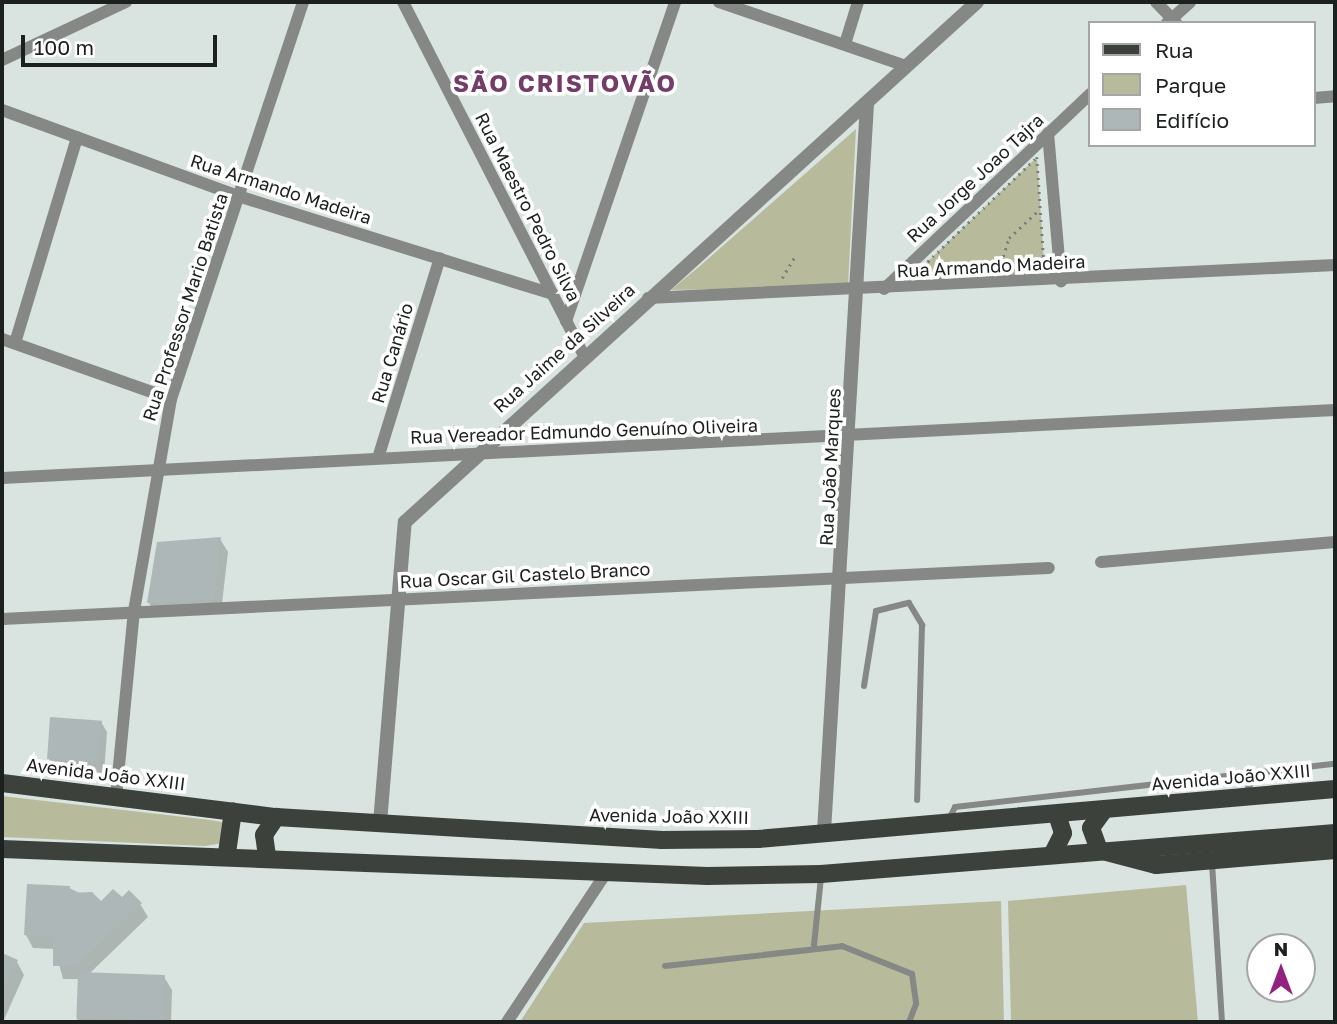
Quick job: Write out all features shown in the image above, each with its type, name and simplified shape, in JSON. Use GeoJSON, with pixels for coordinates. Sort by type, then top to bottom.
{"type":"FeatureCollection","features":[{"type":"Feature","properties":{"kind":"main road","name":"Avenida João XXIII"},"geometry":{"type":"LineString","coordinates":[[2,783],[276,817],[663,840],[824,832],[1057,815],[1335,789]]}},
{"type":"Feature","properties":{"kind":"main road"},"geometry":{"type":"LineString","coordinates":[[226,853],[233,811]]}},
{"type":"Feature","properties":{"kind":"main road"},"geometry":{"type":"LineString","coordinates":[[1096,811],[1091,828],[1099,850]]}},
{"type":"Feature","properties":{"kind":"main road"},"geometry":{"type":"LineString","coordinates":[[1052,853],[1063,833],[1057,815]]}},
{"type":"Feature","properties":{"kind":"main road"},"geometry":{"type":"LineString","coordinates":[[267,856],[264,835],[276,817]]}},
{"type":"Feature","properties":{"kind":"main road"},"geometry":{"type":"LineString","coordinates":[[2,849],[226,853],[604,876],[821,874],[1052,853],[1335,833]]}},
{"type":"Feature","properties":{"kind":"main road"},"geometry":{"type":"LineString","coordinates":[[1099,850],[1156,865],[1212,863],[1335,850]]}},
{"type":"Feature","properties":{"kind":"street"},"geometry":{"type":"LineString","coordinates":[[2,60],[126,2]]}},
{"type":"Feature","properties":{"kind":"street","name":"Rua Professor Mario Batista"},"geometry":{"type":"LineString","coordinates":[[116,797],[134,611],[155,470],[171,399],[303,2]]}},
{"type":"Feature","properties":{"kind":"street","name":"Rua Maestro Pedro Silva"},"geometry":{"type":"LineString","coordinates":[[403,2],[583,354]]}},
{"type":"Feature","properties":{"kind":"street"},"geometry":{"type":"LineString","coordinates":[[566,321],[675,2]]}},
{"type":"Feature","properties":{"kind":"street"},"geometry":{"type":"LineString","coordinates":[[719,2],[906,66]]}},
{"type":"Feature","properties":{"kind":"street"},"geometry":{"type":"LineString","coordinates":[[845,44],[858,2]]}},
{"type":"Feature","properties":{"kind":"street","name":"Rua Jaime da Silveira"},"geometry":{"type":"LineString","coordinates":[[380,823],[401,527],[475,452],[867,103],[976,2]]}},
{"type":"Feature","properties":{"kind":"street"},"geometry":{"type":"LineString","coordinates":[[1156,2],[1172,21],[1190,2]]}},
{"type":"Feature","properties":{"kind":"street","name":"Rua Jorge Joao Tajra"},"geometry":{"type":"LineString","coordinates":[[884,289],[1088,96]]}},
{"type":"Feature","properties":{"kind":"street"},"geometry":{"type":"LineString","coordinates":[[1316,98],[1335,96]]}},
{"type":"Feature","properties":{"kind":"street","name":"Rua João Marques"},"geometry":{"type":"LineString","coordinates":[[824,832],[861,290],[867,103]]}},
{"type":"Feature","properties":{"kind":"street"},"geometry":{"type":"LineString","coordinates":[[1075,109],[1088,108]]}},
{"type":"Feature","properties":{"kind":"street","name":"Rua Armando Madeira"},"geometry":{"type":"LineString","coordinates":[[2,110],[238,196],[553,294]]}},
{"type":"Feature","properties":{"kind":"street"},"geometry":{"type":"LineString","coordinates":[[1048,133],[1061,281]]}},
{"type":"Feature","properties":{"kind":"street"},"geometry":{"type":"LineString","coordinates":[[15,344],[77,137]]}},
{"type":"Feature","properties":{"kind":"street","name":"Rua Canário"},"geometry":{"type":"LineString","coordinates":[[378,458],[440,258]]}},
{"type":"Feature","properties":{"kind":"street","name":"Rua Armando Madeira"},"geometry":{"type":"LineString","coordinates":[[648,299],[1061,281],[1335,265]]}},
{"type":"Feature","properties":{"kind":"street"},"geometry":{"type":"LineString","coordinates":[[2,339],[171,399]]}},
{"type":"Feature","properties":{"kind":"street","name":"Rua Vereador Edmundo Genuíno Oliveira"},"geometry":{"type":"LineString","coordinates":[[2,478],[475,452],[850,438],[1335,410]]}},
{"type":"Feature","properties":{"kind":"street"},"geometry":{"type":"LineString","coordinates":[[1101,562],[1335,542]]}},
{"type":"Feature","properties":{"kind":"street","name":"Rua Oscar Gil Castelo Branco"},"geometry":{"type":"LineString","coordinates":[[2,619],[843,574],[1049,568]]}},
{"type":"Feature","properties":{"kind":"street"},"geometry":{"type":"LineString","coordinates":[[507,1022],[604,876]]}},
{"type":"Feature","properties":{"kind":"lane"},"geometry":{"type":"LineString","coordinates":[[864,686],[876,611],[909,603],[922,625],[917,800]]}},
{"type":"Feature","properties":{"kind":"lane"},"geometry":{"type":"LineString","coordinates":[[949,821],[955,807],[1335,764]]}},
{"type":"Feature","properties":{"kind":"lane"},"geometry":{"type":"LineString","coordinates":[[1243,797],[1259,771]]}},
{"type":"Feature","properties":{"kind":"lane"},"geometry":{"type":"LineString","coordinates":[[1095,790],[1096,811]]}},
{"type":"Feature","properties":{"kind":"lane"},"geometry":{"type":"LineString","coordinates":[[1054,794],[1057,815]]}},
{"type":"Feature","properties":{"kind":"lane"},"geometry":{"type":"LineString","coordinates":[[1212,863],[1222,1022]]}},
{"type":"Feature","properties":{"kind":"lane"},"geometry":{"type":"LineString","coordinates":[[814,945],[821,874]]}},
{"type":"Feature","properties":{"kind":"lane"},"geometry":{"type":"LineString","coordinates":[[665,966],[814,945],[873,953],[912,974],[916,1004],[909,1022]]}},
{"type":"Feature","properties":{"kind":"path"},"geometry":{"type":"LineString","coordinates":[[902,286],[1037,157],[1041,209]]}},
{"type":"Feature","properties":{"kind":"path"},"geometry":{"type":"LineString","coordinates":[[998,284],[1009,237],[1041,209],[1055,203]]}},
{"type":"Feature","properties":{"kind":"path"},"geometry":{"type":"LineString","coordinates":[[774,293],[794,256]]}},
{"type":"Feature","properties":{"kind":"green space"},"geometry":{"type":"Polygon","coordinates":[[[856,129],[848,286],[671,290],[701,265],[856,129]]]}},
{"type":"Feature","properties":{"kind":"green space"},"geometry":{"type":"Polygon","coordinates":[[[1037,157],[1045,277],[902,286],[1037,157]]]}},
{"type":"Feature","properties":{"kind":"green space"},"geometry":{"type":"Polygon","coordinates":[[[2,796],[227,823],[223,843],[205,846],[2,837],[2,796]]]}},
{"type":"Feature","properties":{"kind":"green space"},"geometry":{"type":"Polygon","coordinates":[[[1186,885],[1198,1022],[1011,1022],[1008,901],[1186,885]]]}},
{"type":"Feature","properties":{"kind":"green space"},"geometry":{"type":"Polygon","coordinates":[[[1001,901],[1004,1022],[520,1022],[584,923],[1001,901]]]}},
{"type":"Feature","properties":{"kind":"building"},"geometry":{"type":"Polygon","coordinates":[[[221,537],[214,599],[147,603],[157,542],[221,537]]]}},
{"type":"Feature","properties":{"kind":"building"},"geometry":{"type":"Polygon","coordinates":[[[50,717],[102,721],[99,763],[47,759],[50,717]]]}},
{"type":"Feature","properties":{"kind":"building"},"geometry":{"type":"Polygon","coordinates":[[[27,884],[70,886],[70,893],[92,892],[101,901],[113,889],[122,897],[129,890],[142,903],[76,966],[53,966],[53,937],[24,935],[27,884]]]}},
{"type":"Feature","properties":{"kind":"building"},"geometry":{"type":"Polygon","coordinates":[[[2,953],[18,960],[2,994],[2,953]]]}},
{"type":"Feature","properties":{"kind":"building"},"geometry":{"type":"Polygon","coordinates":[[[78,972],[165,975],[163,1021],[76,1018],[78,972]]]}},
{"type":"Feature","properties":{"kind":"district","name":"SÃO CRISTOVÃO"},"geometry":{"type":"Point","coordinates":[565,83]}}]}
